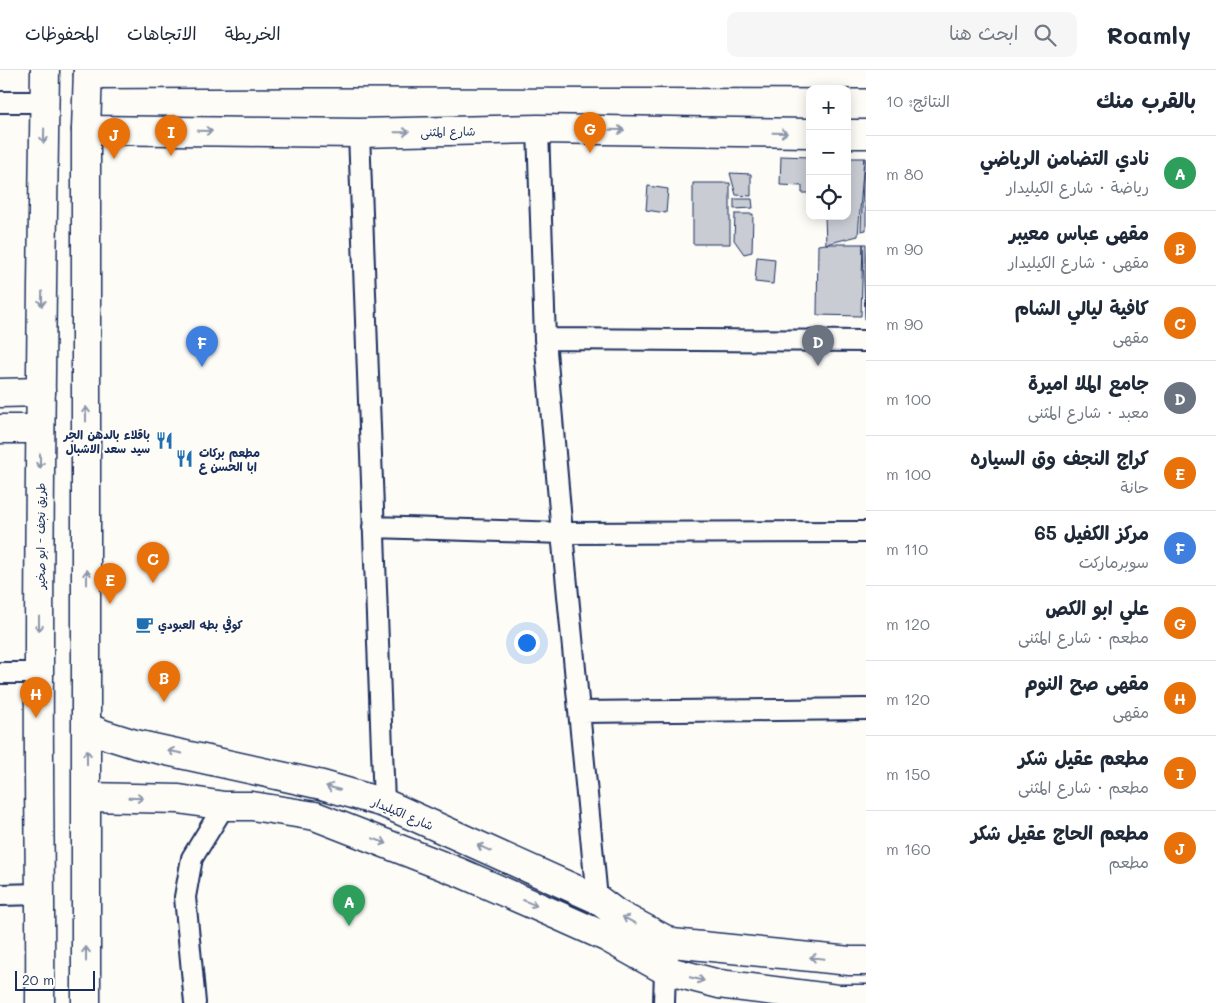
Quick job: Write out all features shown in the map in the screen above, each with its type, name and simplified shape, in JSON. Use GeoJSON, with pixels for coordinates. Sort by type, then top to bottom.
{"type":"FeatureCollection","features":[{"type":"Feature","properties":{"kind":"main road","name":"طريق نجف - ابو صخير"},"geometry":{"type":"LineString","coordinates":[[40,1003],[40,429],[45,70]]}},
{"type":"Feature","properties":{"kind":"main road"},"geometry":{"type":"LineString","coordinates":[[86,1003],[86,130],[88,72],[866,74]]}},
{"type":"Feature","properties":{"kind":"main road","name":"شارع المثنى"},"geometry":{"type":"LineString","coordinates":[[86,130],[359,133],[538,129],[806,133]]}},
{"type":"Feature","properties":{"kind":"main road"},"geometry":{"type":"LineString","coordinates":[[851,134],[866,134]]}},
{"type":"Feature","properties":{"kind":"main road"},"geometry":{"type":"LineString","coordinates":[[0,393],[41,392]]}},
{"type":"Feature","properties":{"kind":"main road"},"geometry":{"type":"LineString","coordinates":[[0,430],[40,429]]}},
{"type":"Feature","properties":{"kind":"main road","name":"شارع الكيليدار"},"geometry":{"type":"LineString","coordinates":[[87,727],[135,744],[322,785],[384,803],[597,899],[617,914],[672,943]]}},
{"type":"Feature","properties":{"kind":"main road"},"geometry":{"type":"LineString","coordinates":[[87,797],[179,799],[224,806],[252,806],[315,816],[470,877],[559,916],[606,938],[665,970],[720,984],[837,999],[866,1000]]}},
{"type":"Feature","properties":{"kind":"main road"},"geometry":{"type":"LineString","coordinates":[[672,943],[866,961]]}},
{"type":"Feature","properties":{"kind":"street"},"geometry":{"type":"LineString","coordinates":[[0,102],[44,102]]}},
{"type":"Feature","properties":{"kind":"street"},"geometry":{"type":"LineString","coordinates":[[538,129],[545,339],[597,899]]}},
{"type":"Feature","properties":{"kind":"street"},"geometry":{"type":"LineString","coordinates":[[359,133],[384,803]]}},
{"type":"Feature","properties":{"kind":"street"},"geometry":{"type":"LineString","coordinates":[[545,339],[866,341]]}},
{"type":"Feature","properties":{"kind":"street"},"geometry":{"type":"LineString","coordinates":[[373,527],[562,533],[866,532]]}},
{"type":"Feature","properties":{"kind":"street"},"geometry":{"type":"LineString","coordinates":[[0,673],[39,673]]}},
{"type":"Feature","properties":{"kind":"street"},"geometry":{"type":"LineString","coordinates":[[580,712],[866,709]]}},
{"type":"Feature","properties":{"kind":"street"},"geometry":{"type":"LineString","coordinates":[[195,1003],[186,897],[192,858],[224,806]]}},
{"type":"Feature","properties":{"kind":"street"},"geometry":{"type":"LineString","coordinates":[[0,894],[40,894]]}},
{"type":"Feature","properties":{"kind":"street"},"geometry":{"type":"LineString","coordinates":[[664,1003],[665,970],[672,943]]}},
{"type":"Feature","properties":{"kind":"building"},"geometry":{"type":"Polygon","coordinates":[[[781,156],[806,157],[806,193],[802,193],[802,186],[780,185],[781,156]]]}},
{"type":"Feature","properties":{"kind":"building"},"geometry":{"type":"Polygon","coordinates":[[[851,158],[864,158],[858,236],[826,244],[825,220],[851,220],[851,158]]]}},
{"type":"Feature","properties":{"kind":"building"},"geometry":{"type":"Polygon","coordinates":[[[864,158],[866,158],[866,230],[861,231],[864,158]]]}},
{"type":"Feature","properties":{"kind":"building"},"geometry":{"type":"Polygon","coordinates":[[[730,173],[751,174],[751,196],[736,195],[730,173]]]}},
{"type":"Feature","properties":{"kind":"building"},"geometry":{"type":"Polygon","coordinates":[[[693,183],[730,183],[730,244],[693,244],[693,183]]]}},
{"type":"Feature","properties":{"kind":"building"},"geometry":{"type":"Polygon","coordinates":[[[648,186],[668,189],[666,213],[646,210],[648,186]]]}},
{"type":"Feature","properties":{"kind":"building"},"geometry":{"type":"Polygon","coordinates":[[[734,199],[752,199],[753,208],[734,209],[734,199]]]}},
{"type":"Feature","properties":{"kind":"building"},"geometry":{"type":"Polygon","coordinates":[[[735,214],[753,214],[752,252],[744,254],[734,240],[735,214]]]}},
{"type":"Feature","properties":{"kind":"building"},"geometry":{"type":"Polygon","coordinates":[[[863,244],[861,316],[817,315],[818,245],[863,244]]]}},
{"type":"Feature","properties":{"kind":"building"},"geometry":{"type":"Polygon","coordinates":[[[863,244],[866,244],[866,320],[865,320],[863,244]]]}},
{"type":"Feature","properties":{"kind":"building"},"geometry":{"type":"Polygon","coordinates":[[[757,257],[775,259],[773,284],[755,282],[757,257]]]}},
{"type":"Feature","properties":{"kind":"place","name":"علي ابو الكص"},"geometry":{"type":"Point","coordinates":[590,153]}},
{"type":"Feature","properties":{"kind":"place","name":"مطعم عقيل شكر"},"geometry":{"type":"Point","coordinates":[171,156]}},
{"type":"Feature","properties":{"kind":"place","name":"مطعم الحاج عقيل شكر"},"geometry":{"type":"Point","coordinates":[114,159]}},
{"type":"Feature","properties":{"kind":"place","name":"جامع الملا اميرة"},"geometry":{"type":"Point","coordinates":[818,366]}},
{"type":"Feature","properties":{"kind":"place","name":"مركز الكفيل 65"},"geometry":{"type":"Point","coordinates":[202,367]}},
{"type":"Feature","properties":{"kind":"place","name":"باقلاء بالدهن الحر سيد سعد الاشبال"},"geometry":{"type":"Point","coordinates":[164,441]}},
{"type":"Feature","properties":{"kind":"place","name":"مطعم بركات ابا الحسن ع"},"geometry":{"type":"Point","coordinates":[185,459]}},
{"type":"Feature","properties":{"kind":"place","name":"كافية ليالي الشام"},"geometry":{"type":"Point","coordinates":[153,583]}},
{"type":"Feature","properties":{"kind":"place","name":"كراج النجف وق السياره"},"geometry":{"type":"Point","coordinates":[110,604]}},
{"type":"Feature","properties":{"kind":"place","name":"كوفي بطه العبودي"},"geometry":{"type":"Point","coordinates":[144,624]}},
{"type":"Feature","properties":{"kind":"place","name":"مقهى عباس معيبر"},"geometry":{"type":"Point","coordinates":[164,702]}},
{"type":"Feature","properties":{"kind":"place","name":"مقهى صح النوم"},"geometry":{"type":"Point","coordinates":[36,718]}},
{"type":"Feature","properties":{"kind":"place","name":"نادي التضامن الرياضي"},"geometry":{"type":"Point","coordinates":[349,926]}}]}
